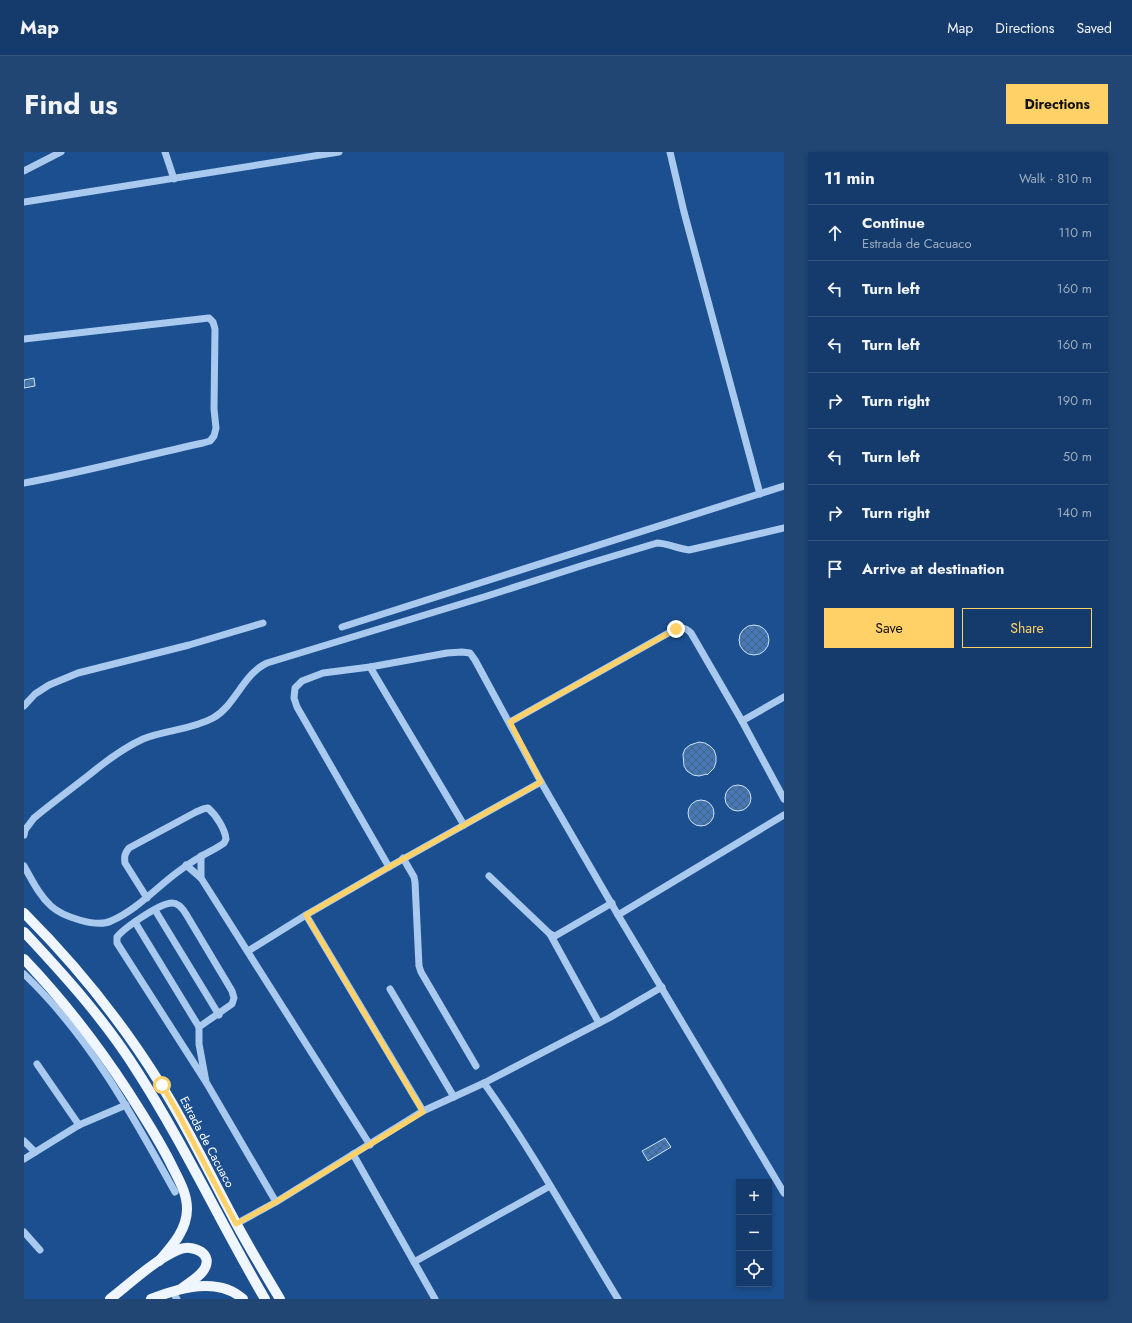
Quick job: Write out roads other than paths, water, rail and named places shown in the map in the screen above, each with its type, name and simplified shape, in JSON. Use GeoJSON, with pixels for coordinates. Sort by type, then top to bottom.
{"type":"FeatureCollection","features":[{"type":"Feature","properties":{"kind":"main road","name":"Estrada de Cacuaco"},"geometry":{"type":"LineString","coordinates":[[24,912],[79,972],[128,1034],[178,1113],[236,1224],[280,1299]]}},
{"type":"Feature","properties":{"kind":"main road","name":"Estrada de Cacuaco"},"geometry":{"type":"LineString","coordinates":[[24,932],[83,997],[112,1033],[137,1070],[265,1299]]}},
{"type":"Feature","properties":{"kind":"main road"},"geometry":{"type":"LineString","coordinates":[[24,959],[68,1009],[103,1054],[163,1146],[183,1188],[187,1208],[185,1222],[177,1240],[159,1261]]}},
{"type":"Feature","properties":{"kind":"main road"},"geometry":{"type":"LineString","coordinates":[[110,1299],[159,1261],[182,1248],[197,1249],[203,1254],[206,1260],[203,1271],[177,1293]]}},
{"type":"Feature","properties":{"kind":"main road"},"geometry":{"type":"LineString","coordinates":[[151,1299],[204,1286],[226,1289],[237,1294],[242,1299]]}},
{"type":"Feature","properties":{"kind":"street"},"geometry":{"type":"LineString","coordinates":[[41,152],[43,160]]}},
{"type":"Feature","properties":{"kind":"street"},"geometry":{"type":"LineString","coordinates":[[24,171],[61,152]]}},
{"type":"Feature","properties":{"kind":"street"},"geometry":{"type":"LineString","coordinates":[[165,152],[174,179]]}},
{"type":"Feature","properties":{"kind":"street"},"geometry":{"type":"LineString","coordinates":[[24,202],[339,152]]}},
{"type":"Feature","properties":{"kind":"street"},"geometry":{"type":"LineString","coordinates":[[670,152],[684,212],[760,494]]}},
{"type":"Feature","properties":{"kind":"street"},"geometry":{"type":"LineString","coordinates":[[24,339],[209,318],[213,322],[215,329],[214,409],[216,428],[214,436],[210,440],[203,443],[146,455],[90,470],[24,483]]}},
{"type":"Feature","properties":{"kind":"street"},"geometry":{"type":"LineString","coordinates":[[342,627],[784,486]]}},
{"type":"Feature","properties":{"kind":"street"},"geometry":{"type":"LineString","coordinates":[[24,835],[25,830],[34,818],[116,754],[144,739],[202,723],[222,712],[230,704],[251,675],[267,663],[657,543],[682,550],[689,550],[784,528]]}},
{"type":"Feature","properties":{"kind":"street"},"geometry":{"type":"LineString","coordinates":[[24,706],[35,694],[49,685],[78,673],[263,623]]}},
{"type":"Feature","properties":{"kind":"street"},"geometry":{"type":"LineString","coordinates":[[510,722],[672,631],[687,628],[742,721],[784,799]]}},
{"type":"Feature","properties":{"kind":"street"},"geometry":{"type":"LineString","coordinates":[[389,867],[297,707],[294,698],[295,688],[302,681],[323,673],[370,667],[447,653],[470,653],[510,722],[541,782],[618,915],[784,1193]]}},
{"type":"Feature","properties":{"kind":"street"},"geometry":{"type":"LineString","coordinates":[[370,667],[464,824]]}},
{"type":"Feature","properties":{"kind":"street"},"geometry":{"type":"LineString","coordinates":[[742,721],[784,697]]}},
{"type":"Feature","properties":{"kind":"street"},"geometry":{"type":"LineString","coordinates":[[248,952],[306,915],[403,858],[541,782]]}},
{"type":"Feature","properties":{"kind":"street"},"geometry":{"type":"LineString","coordinates":[[24,866],[42,896],[52,908],[78,920],[96,924],[110,922],[140,904],[186,865],[219,847],[226,839],[226,834],[208,808],[202,809],[129,848],[126,852],[124,858],[125,863],[147,898]]}},
{"type":"Feature","properties":{"kind":"street"},"geometry":{"type":"LineString","coordinates":[[618,915],[784,815]]}},
{"type":"Feature","properties":{"kind":"street"},"geometry":{"type":"LineString","coordinates":[[201,856],[201,878]]}},
{"type":"Feature","properties":{"kind":"street"},"geometry":{"type":"LineString","coordinates":[[403,858],[415,882],[419,966],[421,972],[476,1066]]}},
{"type":"Feature","properties":{"kind":"street"},"geometry":{"type":"LineString","coordinates":[[186,865],[201,878],[370,1145]]}},
{"type":"Feature","properties":{"kind":"street"},"geometry":{"type":"LineString","coordinates":[[489,876],[550,934],[599,1023]]}},
{"type":"Feature","properties":{"kind":"street"},"geometry":{"type":"LineString","coordinates":[[199,1027],[219,1015],[232,1004],[234,998],[232,991],[186,914],[182,908],[172,903],[155,910],[121,932],[117,937],[117,943],[206,1082],[276,1202]]}},
{"type":"Feature","properties":{"kind":"street"},"geometry":{"type":"LineString","coordinates":[[550,934],[555,936],[612,903]]}},
{"type":"Feature","properties":{"kind":"street"},"geometry":{"type":"LineString","coordinates":[[155,910],[219,1015]]}},
{"type":"Feature","properties":{"kind":"street"},"geometry":{"type":"LineString","coordinates":[[306,915],[423,1112]]}},
{"type":"Feature","properties":{"kind":"street"},"geometry":{"type":"LineString","coordinates":[[135,922],[199,1027],[199,1044],[206,1082]]}},
{"type":"Feature","properties":{"kind":"street"},"geometry":{"type":"LineString","coordinates":[[24,974],[55,1007],[89,1048],[126,1105],[175,1192]]}},
{"type":"Feature","properties":{"kind":"street"},"geometry":{"type":"LineString","coordinates":[[236,1224],[276,1202],[423,1112],[484,1083],[599,1023],[662,988]]}},
{"type":"Feature","properties":{"kind":"street"},"geometry":{"type":"LineString","coordinates":[[390,989],[454,1097]]}},
{"type":"Feature","properties":{"kind":"street"},"geometry":{"type":"LineString","coordinates":[[37,1064],[79,1125]]}},
{"type":"Feature","properties":{"kind":"street"},"geometry":{"type":"LineString","coordinates":[[484,1083],[506,1114],[618,1299]]}},
{"type":"Feature","properties":{"kind":"street"},"geometry":{"type":"LineString","coordinates":[[24,1159],[79,1125],[126,1105]]}},
{"type":"Feature","properties":{"kind":"street"},"geometry":{"type":"LineString","coordinates":[[24,1141],[34,1152]]}},
{"type":"Feature","properties":{"kind":"street"},"geometry":{"type":"LineString","coordinates":[[353,1154],[435,1299]]}},
{"type":"Feature","properties":{"kind":"street"},"geometry":{"type":"LineString","coordinates":[[414,1262],[550,1186]]}},
{"type":"Feature","properties":{"kind":"street"},"geometry":{"type":"LineString","coordinates":[[24,1232],[40,1250]]}}]}
